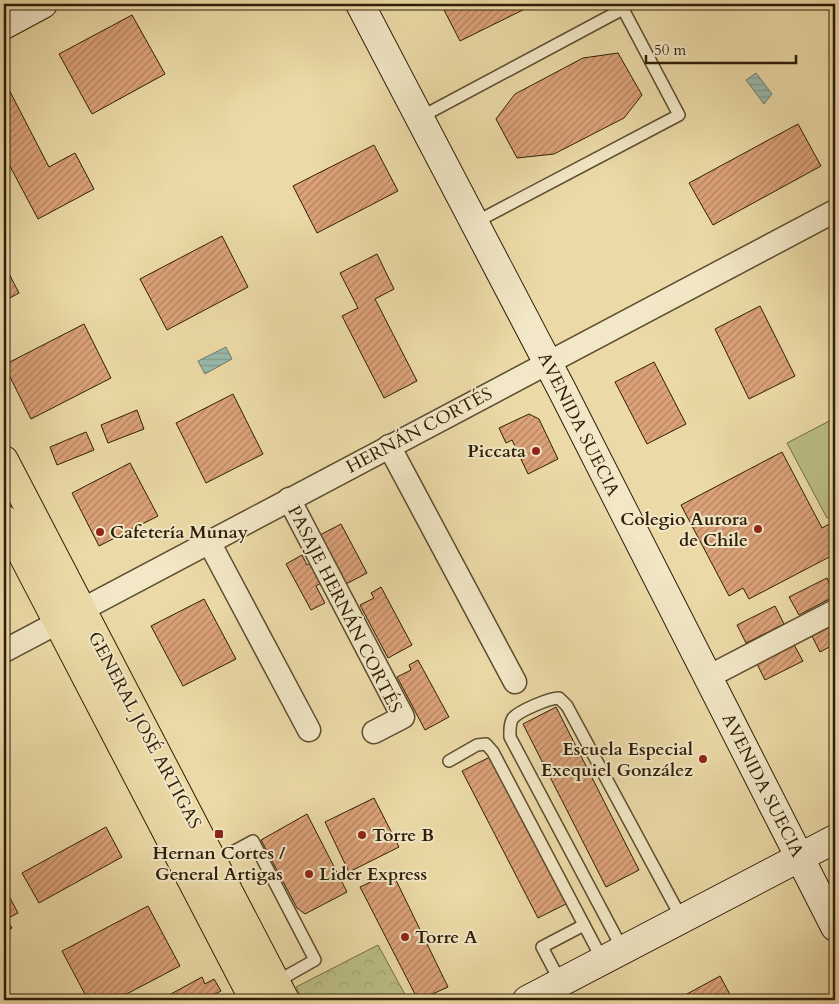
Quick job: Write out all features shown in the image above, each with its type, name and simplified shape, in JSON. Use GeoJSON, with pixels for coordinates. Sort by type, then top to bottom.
{"type":"FeatureCollection","features":[{"type":"Feature","properties":{"kind":"main road","name":"GENERAL JOSÉ ARTIGAS"},"geometry":{"type":"LineString","coordinates":[[4,460],[281,991]]}},
{"type":"Feature","properties":{"kind":"main road","name":"GENERAL JOSÉ ARTIGAS"},"geometry":{"type":"LineString","coordinates":[[4,519],[254,1000]]}},
{"type":"Feature","properties":{"kind":"street"},"geometry":{"type":"LineString","coordinates":[[4,25],[43,4]]}},
{"type":"Feature","properties":{"kind":"street","name":"AVENIDA SUECIA"},"geometry":{"type":"LineString","coordinates":[[360,4],[547,362],[835,927]]}},
{"type":"Feature","properties":{"kind":"street","name":"HERNÁN CORTÉS"},"geometry":{"type":"LineString","coordinates":[[4,651],[835,211]]}},
{"type":"Feature","properties":{"kind":"street"},"geometry":{"type":"LineString","coordinates":[[389,446],[515,682]]}},
{"type":"Feature","properties":{"kind":"street","name":"PASAJE HERNÁN CORTÉS"},"geometry":{"type":"LineString","coordinates":[[289,499],[403,717],[374,732]]}},
{"type":"Feature","properties":{"kind":"street"},"geometry":{"type":"LineString","coordinates":[[209,542],[309,730]]}},
{"type":"Feature","properties":{"kind":"street"},"geometry":{"type":"LineString","coordinates":[[708,677],[835,611]]}},
{"type":"Feature","properties":{"kind":"street"},"geometry":{"type":"LineString","coordinates":[[527,1000],[835,839]]}},
{"type":"Feature","properties":{"kind":"lane"},"geometry":{"type":"LineString","coordinates":[[419,118],[623,9],[679,114],[474,223]]}},
{"type":"Feature","properties":{"kind":"lane"},"geometry":{"type":"LineString","coordinates":[[613,956],[510,737],[510,724],[514,717],[549,698],[559,698],[567,706],[682,919]]}},
{"type":"Feature","properties":{"kind":"lane"},"geometry":{"type":"LineString","coordinates":[[448,760],[477,745],[486,744],[584,925],[613,956]]}},
{"type":"Feature","properties":{"kind":"lane"},"geometry":{"type":"LineString","coordinates":[[214,862],[253,841],[315,960],[281,991]]}},
{"type":"Feature","properties":{"kind":"lane"},"geometry":{"type":"LineString","coordinates":[[561,982],[542,947],[584,925]]}},
{"type":"Feature","properties":{"kind":"green space"},"geometry":{"type":"Polygon","coordinates":[[[835,418],[835,514],[827,518],[787,443],[835,418]]]}},
{"type":"Feature","properties":{"kind":"green space"},"geometry":{"type":"Polygon","coordinates":[[[378,945],[408,1000],[303,1000],[296,987],[378,945]]]}},
{"type":"Feature","properties":{"kind":"shaded area"},"geometry":{"type":"Polygon","coordinates":[[[756,73],[772,94],[764,104],[746,80],[756,73]]]}},
{"type":"Feature","properties":{"kind":"shaded area"},"geometry":{"type":"Polygon","coordinates":[[[226,347],[232,359],[205,374],[198,361],[226,347]]]}},
{"type":"Feature","properties":{"kind":"building"},"geometry":{"type":"Polygon","coordinates":[[[441,4],[535,4],[460,41],[441,4]]]}},
{"type":"Feature","properties":{"kind":"building"},"geometry":{"type":"Polygon","coordinates":[[[132,15],[165,74],[92,114],[59,54],[132,15]]]}},
{"type":"Feature","properties":{"kind":"building"},"geometry":{"type":"Polygon","coordinates":[[[618,53],[642,95],[624,118],[554,154],[517,158],[496,119],[515,94],[583,58],[618,53]]]}},
{"type":"Feature","properties":{"kind":"building"},"geometry":{"type":"Polygon","coordinates":[[[4,80],[49,167],[75,153],[94,189],[38,219],[4,155],[4,80]]]}},
{"type":"Feature","properties":{"kind":"building"},"geometry":{"type":"Polygon","coordinates":[[[798,124],[821,166],[713,225],[689,183],[798,124]]]}},
{"type":"Feature","properties":{"kind":"building"},"geometry":{"type":"Polygon","coordinates":[[[374,145],[398,191],[317,233],[293,186],[374,145]]]}},
{"type":"Feature","properties":{"kind":"building"},"geometry":{"type":"Polygon","coordinates":[[[222,236],[248,287],[167,330],[140,279],[222,236]]]}},
{"type":"Feature","properties":{"kind":"building"},"geometry":{"type":"Polygon","coordinates":[[[377,254],[394,289],[375,299],[417,381],[384,398],[342,316],[358,308],[340,273],[377,254]]]}},
{"type":"Feature","properties":{"kind":"building"},"geometry":{"type":"Polygon","coordinates":[[[4,264],[19,293],[4,301],[4,264]]]}},
{"type":"Feature","properties":{"kind":"building"},"geometry":{"type":"Polygon","coordinates":[[[760,306],[795,376],[749,399],[715,329],[760,306]]]}},
{"type":"Feature","properties":{"kind":"building"},"geometry":{"type":"Polygon","coordinates":[[[84,324],[111,378],[31,419],[4,365],[84,324]]]}},
{"type":"Feature","properties":{"kind":"building"},"geometry":{"type":"Polygon","coordinates":[[[654,362],[686,424],[647,444],[615,382],[654,362]]]}},
{"type":"Feature","properties":{"kind":"building"},"geometry":{"type":"Polygon","coordinates":[[[233,394],[263,454],[206,483],[176,423],[233,394]]]}},
{"type":"Feature","properties":{"kind":"building"},"geometry":{"type":"Polygon","coordinates":[[[137,410],[144,429],[108,443],[101,425],[137,410]]]}},
{"type":"Feature","properties":{"kind":"building","name":"Piccata"},"geometry":{"type":"Polygon","coordinates":[[[529,414],[539,419],[558,459],[528,474],[512,440],[506,443],[499,428],[529,414]]]}},
{"type":"Feature","properties":{"kind":"building"},"geometry":{"type":"Polygon","coordinates":[[[86,432],[94,450],[57,465],[50,447],[86,432]]]}},
{"type":"Feature","properties":{"kind":"building","name":"Colegio Aurora de Chile"},"geometry":{"type":"Polygon","coordinates":[[[782,452],[822,528],[835,521],[835,554],[749,599],[743,588],[729,596],[681,505],[782,452]]]}},
{"type":"Feature","properties":{"kind":"building"},"geometry":{"type":"Polygon","coordinates":[[[130,463],[158,516],[99,546],[72,493],[130,463]]]}},
{"type":"Feature","properties":{"kind":"building"},"geometry":{"type":"Polygon","coordinates":[[[341,524],[367,573],[346,584],[320,535],[341,524]]]}},
{"type":"Feature","properties":{"kind":"building"},"geometry":{"type":"Polygon","coordinates":[[[302,555],[307,565],[312,562],[323,582],[316,586],[325,603],[311,610],[286,564],[302,555]]]}},
{"type":"Feature","properties":{"kind":"building"},"geometry":{"type":"Polygon","coordinates":[[[827,578],[835,596],[799,615],[789,597],[827,578]]]}},
{"type":"Feature","properties":{"kind":"building"},"geometry":{"type":"Polygon","coordinates":[[[381,587],[412,645],[388,658],[360,605],[374,598],[371,593],[381,587]]]}},
{"type":"Feature","properties":{"kind":"building"},"geometry":{"type":"Polygon","coordinates":[[[204,599],[236,659],[183,686],[151,626],[204,599]]]}},
{"type":"Feature","properties":{"kind":"building"},"geometry":{"type":"Polygon","coordinates":[[[775,606],[784,624],[746,643],[737,625],[775,606]]]}},
{"type":"Feature","properties":{"kind":"building"},"geometry":{"type":"Polygon","coordinates":[[[835,622],[835,644],[820,652],[811,634],[835,622]]]}},
{"type":"Feature","properties":{"kind":"building"},"geometry":{"type":"Polygon","coordinates":[[[793,643],[803,661],[765,680],[756,662],[793,643]]]}},
{"type":"Feature","properties":{"kind":"building"},"geometry":{"type":"Polygon","coordinates":[[[418,660],[449,717],[425,730],[397,677],[411,670],[409,665],[418,660]]]}},
{"type":"Feature","properties":{"kind":"building"},"geometry":{"type":"Polygon","coordinates":[[[556,707],[639,870],[606,887],[523,724],[556,707]]]}},
{"type":"Feature","properties":{"kind":"building"},"geometry":{"type":"Polygon","coordinates":[[[490,757],[566,904],[538,918],[462,771],[490,757]]]}},
{"type":"Feature","properties":{"kind":"building","name":"Torre B"},"geometry":{"type":"Polygon","coordinates":[[[374,798],[399,847],[349,872],[325,822],[374,798]]]}},
{"type":"Feature","properties":{"kind":"building"},"geometry":{"type":"Polygon","coordinates":[[[307,814],[347,892],[305,914],[297,908],[261,840],[307,814]]]}},
{"type":"Feature","properties":{"kind":"building"},"geometry":{"type":"Polygon","coordinates":[[[106,827],[122,857],[39,903],[22,873],[106,827]]]}},
{"type":"Feature","properties":{"kind":"building","name":"Torre A"},"geometry":{"type":"Polygon","coordinates":[[[392,872],[448,987],[419,1000],[360,887],[392,872]]]}},
{"type":"Feature","properties":{"kind":"building"},"geometry":{"type":"Polygon","coordinates":[[[10,898],[18,913],[6,919],[12,928],[4,933],[4,902],[10,898]]]}},
{"type":"Feature","properties":{"kind":"building"},"geometry":{"type":"Polygon","coordinates":[[[148,906],[180,966],[115,1000],[88,1000],[62,951],[148,906]]]}},
{"type":"Feature","properties":{"kind":"building"},"geometry":{"type":"Polygon","coordinates":[[[720,976],[733,1000],[676,1000],[720,976]]]}},
{"type":"Feature","properties":{"kind":"building"},"geometry":{"type":"Polygon","coordinates":[[[202,977],[205,984],[214,979],[221,991],[213,995],[215,1000],[160,1000],[202,977]]]}},
{"type":"Feature","properties":{"kind":"place","name":"Piccata"},"geometry":{"type":"Point","coordinates":[536,451]}},
{"type":"Feature","properties":{"kind":"place","name":"Colegio Aurora de Chile"},"geometry":{"type":"Point","coordinates":[758,529]}},
{"type":"Feature","properties":{"kind":"place","name":"Cafetería Munay"},"geometry":{"type":"Point","coordinates":[100,532]}},
{"type":"Feature","properties":{"kind":"place","name":"Escuela Especial Exequiel González"},"geometry":{"type":"Point","coordinates":[703,759]}},
{"type":"Feature","properties":{"kind":"place","name":"Hernan Cortes / General Artigas"},"geometry":{"type":"Point","coordinates":[219,834]}},
{"type":"Feature","properties":{"kind":"place","name":"Torre B"},"geometry":{"type":"Point","coordinates":[362,835]}},
{"type":"Feature","properties":{"kind":"place","name":"Lider Express"},"geometry":{"type":"Point","coordinates":[309,874]}},
{"type":"Feature","properties":{"kind":"place","name":"Torre A"},"geometry":{"type":"Point","coordinates":[405,937]}}]}
